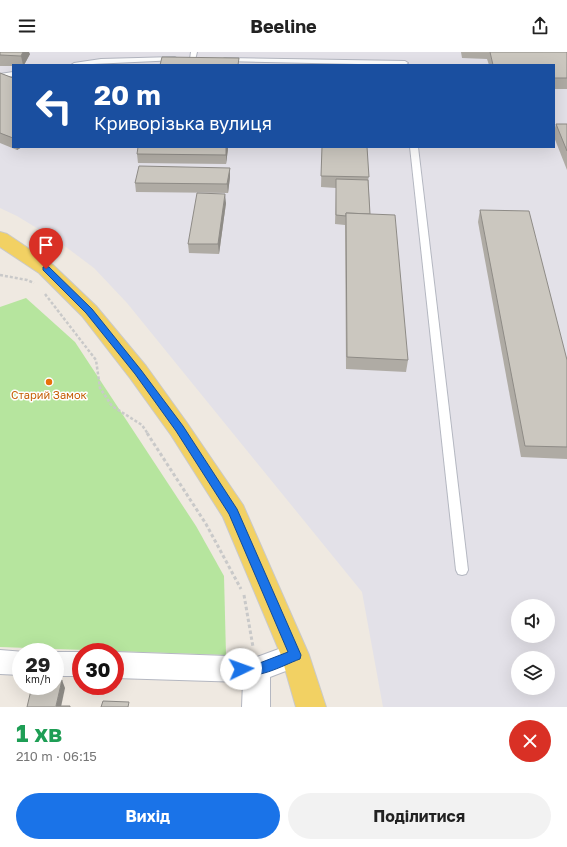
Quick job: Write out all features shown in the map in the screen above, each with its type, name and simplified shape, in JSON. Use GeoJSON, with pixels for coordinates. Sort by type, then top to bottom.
{"type":"FeatureCollection","features":[{"type":"Feature","properties":{"kind":"main road"},"geometry":{"type":"LineString","coordinates":[[0,238],[46,269],[89,311],[138,372],[179,429],[234,512],[295,655],[311,707]]}},
{"type":"Feature","properties":{"kind":"street"},"geometry":{"type":"LineString","coordinates":[[124,665],[257,670],[295,655]]}},
{"type":"Feature","properties":{"kind":"street"},"geometry":{"type":"LineString","coordinates":[[0,662],[12,662]]}},
{"type":"Feature","properties":{"kind":"street"},"geometry":{"type":"LineString","coordinates":[[256,707],[257,670]]}},
{"type":"Feature","properties":{"kind":"lane"},"geometry":{"type":"LineString","coordinates":[[81,64],[101,61],[194,56],[200,59]]}},
{"type":"Feature","properties":{"kind":"lane"},"geometry":{"type":"LineString","coordinates":[[216,59],[404,62]]}},
{"type":"Feature","properties":{"kind":"lane"},"geometry":{"type":"LineString","coordinates":[[0,76],[12,74]]}},
{"type":"Feature","properties":{"kind":"lane"},"geometry":{"type":"LineString","coordinates":[[414,148],[462,570]]}},
{"type":"Feature","properties":{"kind":"path"},"geometry":{"type":"LineString","coordinates":[[0,275],[27,280],[38,285]]}},
{"type":"Feature","properties":{"kind":"path"},"geometry":{"type":"LineString","coordinates":[[43,292],[96,360],[100,388],[112,406],[142,425],[206,524],[244,594],[257,670]]}},
{"type":"Feature","properties":{"kind":"shaded area"},"geometry":{"type":"Polygon","coordinates":[[[0,52],[567,52],[567,707],[383,707],[362,592],[127,303],[94,268],[58,241],[17,216],[0,208],[0,52]]]}},
{"type":"Feature","properties":{"kind":"green space"},"geometry":{"type":"Polygon","coordinates":[[[26,298],[75,342],[196,526],[224,576],[226,655],[124,651],[124,643],[72,643],[72,650],[64,649],[64,643],[12,643],[12,647],[0,647],[0,307],[26,298]]]}},
{"type":"Feature","properties":{"kind":"building"},"geometry":{"type":"Polygon","coordinates":[[[0,52],[23,52],[21,56],[0,55],[0,52]]]}},
{"type":"Feature","properties":{"kind":"building"},"geometry":{"type":"Polygon","coordinates":[[[490,52],[567,52],[567,78],[555,78],[555,64],[493,64],[490,52]]]}},
{"type":"Feature","properties":{"kind":"building"},"geometry":{"type":"Polygon","coordinates":[[[162,57],[239,58],[238,64],[160,64],[162,57]]]}},
{"type":"Feature","properties":{"kind":"building"},"geometry":{"type":"Polygon","coordinates":[[[0,73],[12,78],[12,138],[0,133],[0,73]]]}},
{"type":"Feature","properties":{"kind":"building"},"geometry":{"type":"Polygon","coordinates":[[[556,124],[567,124],[567,151],[556,124]]]}},
{"type":"Feature","properties":{"kind":"building"},"geometry":{"type":"Polygon","coordinates":[[[138,148],[226,148],[226,155],[137,154],[138,148]]]}},
{"type":"Feature","properties":{"kind":"building"},"geometry":{"type":"Polygon","coordinates":[[[322,148],[367,148],[369,177],[321,176],[322,148]]]}},
{"type":"Feature","properties":{"kind":"building"},"geometry":{"type":"Polygon","coordinates":[[[139,166],[230,168],[227,184],[135,183],[139,166]]]}},
{"type":"Feature","properties":{"kind":"building"},"geometry":{"type":"Polygon","coordinates":[[[336,179],[368,180],[370,214],[346,213],[346,216],[336,215],[336,179]]]}},
{"type":"Feature","properties":{"kind":"building"},"geometry":{"type":"Polygon","coordinates":[[[197,193],[225,194],[218,244],[188,244],[197,193]]]}},
{"type":"Feature","properties":{"kind":"building"},"geometry":{"type":"Polygon","coordinates":[[[480,210],[529,211],[567,360],[567,447],[525,446],[480,210]]]}},
{"type":"Feature","properties":{"kind":"building"},"geometry":{"type":"Polygon","coordinates":[[[346,213],[395,215],[408,360],[347,357],[346,213]]]}},
{"type":"Feature","properties":{"kind":"building"},"geometry":{"type":"Polygon","coordinates":[[[30,695],[59,695],[56,706],[70,706],[70,707],[27,707],[30,695]]]}},
{"type":"Feature","properties":{"kind":"building"},"geometry":{"type":"Polygon","coordinates":[[[103,701],[129,702],[128,707],[101,707],[103,701]]]}},
{"type":"Feature","properties":{"kind":"place","name":"Старий Замок"},"geometry":{"type":"Point","coordinates":[49,382]}},
{"type":"Feature","properties":{"kind":"route"},"geometry":{"type":"LineString","coordinates":[[46,269],[89,311],[138,372],[179,429],[234,512],[295,655],[257,670],[241,669]]}}]}
